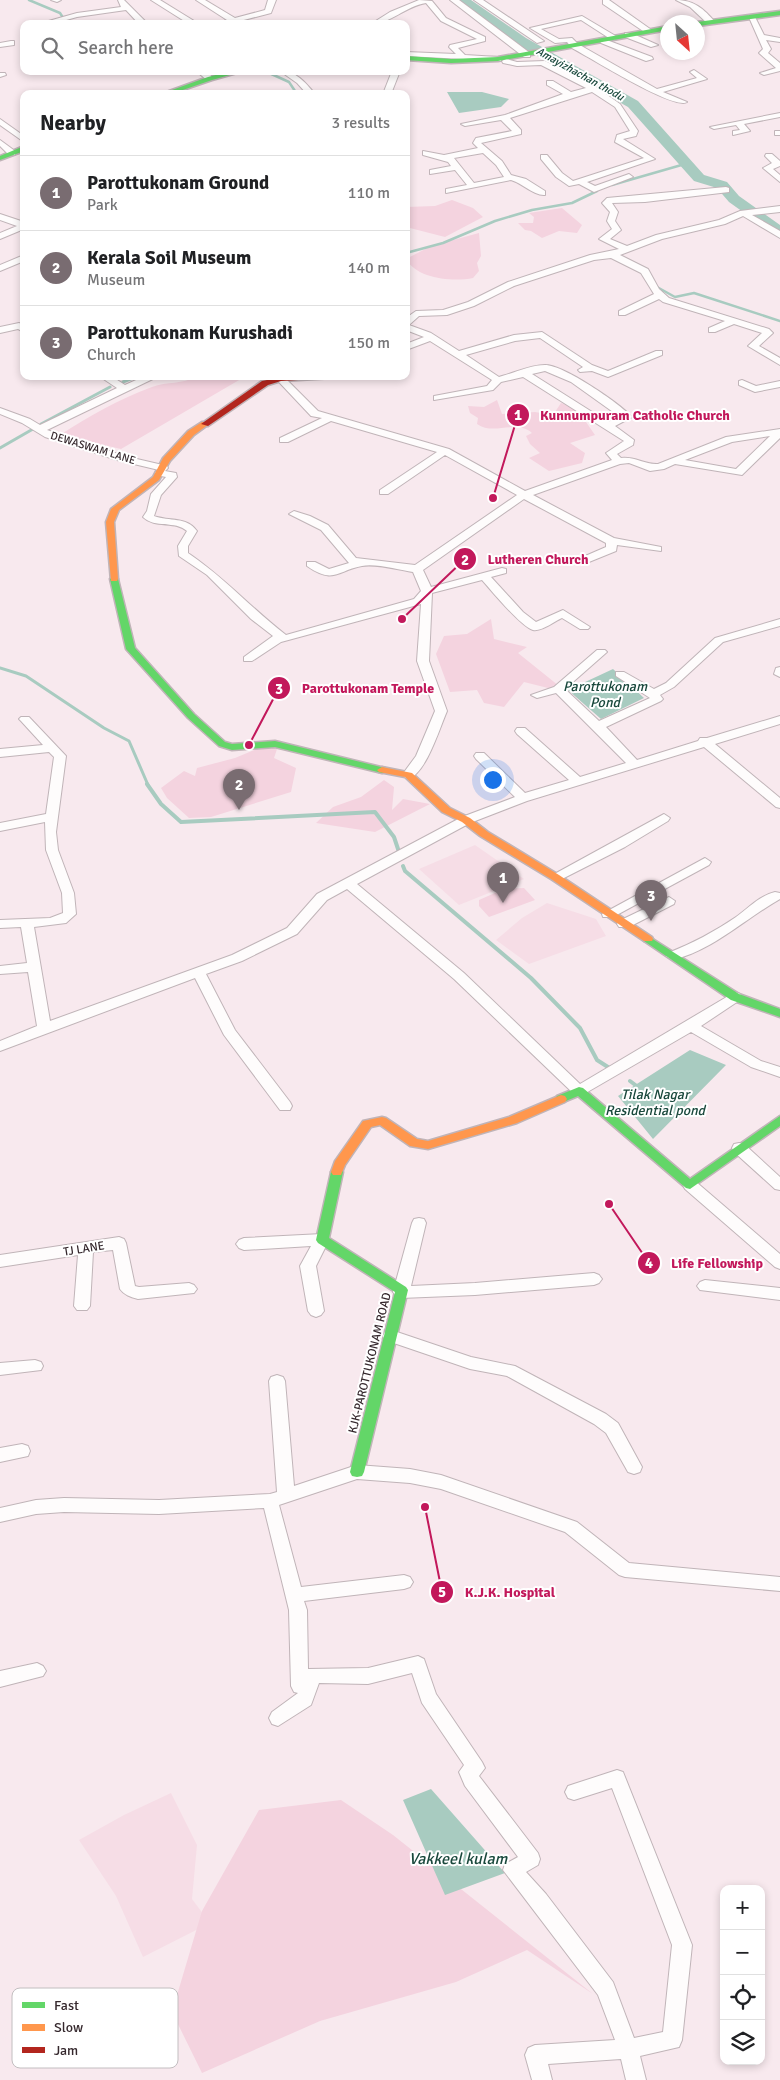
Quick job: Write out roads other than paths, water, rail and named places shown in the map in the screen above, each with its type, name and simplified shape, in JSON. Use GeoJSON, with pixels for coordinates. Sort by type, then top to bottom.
{"type":"FeatureCollection","features":[{"type":"Feature","properties":{"kind":"street"},"geometry":{"type":"LineString","coordinates":[[117,0],[140,20]]}},
{"type":"Feature","properties":{"kind":"street"},"geometry":{"type":"LineString","coordinates":[[155,0],[189,20]]}},
{"type":"Feature","properties":{"kind":"street"},"geometry":{"type":"LineString","coordinates":[[200,0],[234,20]]}},
{"type":"Feature","properties":{"kind":"street"},"geometry":{"type":"LineString","coordinates":[[243,20],[268,11],[272,0]]}},
{"type":"Feature","properties":{"kind":"street"},"geometry":{"type":"LineString","coordinates":[[454,0],[529,55]]}},
{"type":"Feature","properties":{"kind":"street"},"geometry":{"type":"LineString","coordinates":[[478,0],[544,43],[557,46],[575,46]]}},
{"type":"Feature","properties":{"kind":"street"},"geometry":{"type":"LineString","coordinates":[[680,0],[693,5],[711,22]]}},
{"type":"Feature","properties":{"kind":"street"},"geometry":{"type":"LineString","coordinates":[[381,20],[404,7],[421,1],[427,1],[433,6],[434,11],[445,20],[482,39],[477,42],[453,46],[463,56]]}},
{"type":"Feature","properties":{"kind":"street"},"geometry":{"type":"LineString","coordinates":[[606,2],[649,31]]}},
{"type":"Feature","properties":{"kind":"street"},"geometry":{"type":"LineString","coordinates":[[58,20],[77,15],[127,8]]}},
{"type":"Feature","properties":{"kind":"street"},"geometry":{"type":"LineString","coordinates":[[705,23],[780,13]]}},
{"type":"Feature","properties":{"kind":"street"},"geometry":{"type":"LineString","coordinates":[[751,17],[767,49],[763,53],[780,68]]}},
{"type":"Feature","properties":{"kind":"street"},"geometry":{"type":"LineString","coordinates":[[649,59],[609,39],[582,18],[534,28],[558,41],[568,40],[575,46],[657,91],[683,102]]}},
{"type":"Feature","properties":{"kind":"street"},"geometry":{"type":"LineString","coordinates":[[410,60],[461,65],[502,60],[660,29]]}},
{"type":"Feature","properties":{"kind":"street"},"geometry":{"type":"LineString","coordinates":[[628,36],[654,45]]}},
{"type":"Feature","properties":{"kind":"street"},"geometry":{"type":"LineString","coordinates":[[762,37],[780,40]]}},
{"type":"Feature","properties":{"kind":"street"},"geometry":{"type":"LineString","coordinates":[[0,45],[11,43]]}},
{"type":"Feature","properties":{"kind":"street"},"geometry":{"type":"LineString","coordinates":[[410,54],[463,56],[502,60],[517,64],[542,63],[593,89],[623,109],[634,131],[633,134],[620,137],[618,140],[651,159],[573,184],[567,182],[544,157]]}},
{"type":"Feature","properties":{"kind":"street"},"geometry":{"type":"LineString","coordinates":[[764,73],[780,68]]}},
{"type":"Feature","properties":{"kind":"street"},"geometry":{"type":"LineString","coordinates":[[657,91],[703,79],[694,72]]}},
{"type":"Feature","properties":{"kind":"street"},"geometry":{"type":"LineString","coordinates":[[173,90],[205,75]]}},
{"type":"Feature","properties":{"kind":"street"},"geometry":{"type":"LineString","coordinates":[[290,75],[300,81],[308,90]]}},
{"type":"Feature","properties":{"kind":"street"},"geometry":{"type":"LineString","coordinates":[[389,90],[394,75]]}},
{"type":"Feature","properties":{"kind":"street"},"geometry":{"type":"LineString","coordinates":[[550,83],[568,94]]}},
{"type":"Feature","properties":{"kind":"street"},"geometry":{"type":"LineString","coordinates":[[465,124],[506,117],[546,107],[568,94],[593,89]]}},
{"type":"Feature","properties":{"kind":"street"},"geometry":{"type":"LineString","coordinates":[[714,127],[780,115]]}},
{"type":"Feature","properties":{"kind":"street"},"geometry":{"type":"LineString","coordinates":[[506,117],[504,120],[518,132],[479,140],[477,144],[499,163],[504,173],[510,178]]}},
{"type":"Feature","properties":{"kind":"street"},"geometry":{"type":"LineString","coordinates":[[0,121],[20,137]]}},
{"type":"Feature","properties":{"kind":"street"},"geometry":{"type":"LineString","coordinates":[[736,133],[746,131],[738,123]]}},
{"type":"Feature","properties":{"kind":"street"},"geometry":{"type":"LineString","coordinates":[[0,142],[12,153]]}},
{"type":"Feature","properties":{"kind":"street"},"geometry":{"type":"LineString","coordinates":[[0,158],[20,150]]}},
{"type":"Feature","properties":{"kind":"street"},"geometry":{"type":"LineString","coordinates":[[426,153],[447,157],[483,150]]}},
{"type":"Feature","properties":{"kind":"street"},"geometry":{"type":"LineString","coordinates":[[769,156],[778,164],[767,168],[780,179]]}},
{"type":"Feature","properties":{"kind":"street"},"geometry":{"type":"LineString","coordinates":[[447,157],[458,167],[472,186]]}},
{"type":"Feature","properties":{"kind":"street"},"geometry":{"type":"LineString","coordinates":[[433,172],[458,167]]}},
{"type":"Feature","properties":{"kind":"street"},"geometry":{"type":"LineString","coordinates":[[581,182],[594,189],[629,177]]}},
{"type":"Feature","properties":{"kind":"street"},"geometry":{"type":"LineString","coordinates":[[450,191],[510,178],[523,181],[542,193]]}},
{"type":"Feature","properties":{"kind":"street"},"geometry":{"type":"LineString","coordinates":[[627,249],[603,240],[617,230],[611,221],[614,212],[606,203],[610,200],[645,199],[726,190]]}},
{"type":"Feature","properties":{"kind":"street"},"geometry":{"type":"LineString","coordinates":[[410,322],[420,313],[444,313],[529,277],[593,257],[612,255],[659,237],[722,222],[743,213],[780,209]]}},
{"type":"Feature","properties":{"kind":"street"},"geometry":{"type":"LineString","coordinates":[[743,213],[780,235]]}},
{"type":"Feature","properties":{"kind":"street"},"geometry":{"type":"LineString","coordinates":[[0,217],[20,224]]}},
{"type":"Feature","properties":{"kind":"street"},"geometry":{"type":"LineString","coordinates":[[0,236],[20,228]]}},
{"type":"Feature","properties":{"kind":"street"},"geometry":{"type":"LineString","coordinates":[[612,255],[645,271],[660,295],[666,300],[766,331],[768,334],[753,346],[780,362]]}},
{"type":"Feature","properties":{"kind":"street"},"geometry":{"type":"LineString","coordinates":[[0,268],[20,260]]}},
{"type":"Feature","properties":{"kind":"street"},"geometry":{"type":"LineString","coordinates":[[622,313],[660,295]]}},
{"type":"Feature","properties":{"kind":"street"},"geometry":{"type":"LineString","coordinates":[[712,330],[735,320]]}},
{"type":"Feature","properties":{"kind":"street"},"geometry":{"type":"LineString","coordinates":[[0,330],[18,326],[20,327]]}},
{"type":"Feature","properties":{"kind":"street"},"geometry":{"type":"LineString","coordinates":[[410,327],[428,335],[498,380]]}},
{"type":"Feature","properties":{"kind":"street"},"geometry":{"type":"LineString","coordinates":[[410,345],[429,338],[428,335]]}},
{"type":"Feature","properties":{"kind":"street"},"geometry":{"type":"LineString","coordinates":[[459,354],[514,338],[542,335],[590,368],[608,374],[659,353]]}},
{"type":"Feature","properties":{"kind":"street"},"geometry":{"type":"LineString","coordinates":[[437,398],[490,388],[498,380],[550,368],[568,375],[627,417],[608,426]]}},
{"type":"Feature","properties":{"kind":"street"},"geometry":{"type":"LineString","coordinates":[[568,375],[590,368]]}},
{"type":"Feature","properties":{"kind":"street"},"geometry":{"type":"LineString","coordinates":[[525,374],[629,440],[629,443],[611,453],[619,461]]}},
{"type":"Feature","properties":{"kind":"street"},"geometry":{"type":"LineString","coordinates":[[111,380],[124,388]]}},
{"type":"Feature","properties":{"kind":"street"},"geometry":{"type":"LineString","coordinates":[[39,430],[144,380]]}},
{"type":"Feature","properties":{"kind":"street"},"geometry":{"type":"LineString","coordinates":[[656,549],[611,541],[445,451],[315,414],[281,380],[265,384],[224,409],[191,433],[166,460],[161,470],[115,509],[110,522],[114,581],[131,649],[156,680],[180,702],[190,716],[227,746],[274,744],[348,763],[408,775],[446,810],[466,820],[484,834],[555,877],[735,997],[780,1013]]}},
{"type":"Feature","properties":{"kind":"street"},"geometry":{"type":"LineString","coordinates":[[742,383],[754,389],[780,384]]}},
{"type":"Feature","properties":{"kind":"street","name":"DEWASWAM LANE"},"geometry":{"type":"LineString","coordinates":[[0,411],[16,416],[38,427],[39,430],[161,470]]}},
{"type":"Feature","properties":{"kind":"street"},"geometry":{"type":"LineString","coordinates":[[284,440],[331,418]]}},
{"type":"Feature","properties":{"kind":"street"},"geometry":{"type":"LineString","coordinates":[[674,461],[738,473],[780,432]]}},
{"type":"Feature","properties":{"kind":"street"},"geometry":{"type":"LineString","coordinates":[[311,564],[328,573],[359,563],[418,569],[432,557],[524,495],[619,461],[630,460],[650,468],[660,467],[730,440],[780,432]]}},
{"type":"Feature","properties":{"kind":"street"},"geometry":{"type":"LineString","coordinates":[[384,492],[445,451]]}},
{"type":"Feature","properties":{"kind":"street"},"geometry":{"type":"LineString","coordinates":[[161,470],[172,475],[172,477],[156,494],[152,511],[148,517],[153,521],[183,523],[190,527],[192,531],[183,546],[183,554],[211,573],[240,603],[280,637],[290,639],[358,617],[418,601],[427,591],[502,571]]}},
{"type":"Feature","properties":{"kind":"street"},"geometry":{"type":"LineString","coordinates":[[294,514],[306,517],[330,531],[346,555],[359,563]]}},
{"type":"Feature","properties":{"kind":"street"},"geometry":{"type":"LineString","coordinates":[[580,562],[612,549],[611,541]]}},
{"type":"Feature","properties":{"kind":"street"},"geometry":{"type":"LineString","coordinates":[[408,775],[422,758],[441,711],[423,661],[427,591],[418,569]]}},
{"type":"Feature","properties":{"kind":"street"},"geometry":{"type":"LineString","coordinates":[[484,576],[519,614],[535,626],[563,613],[584,628]]}},
{"type":"Feature","properties":{"kind":"street"},"geometry":{"type":"LineString","coordinates":[[654,694],[670,685],[719,640],[752,632],[780,622]]}},
{"type":"Feature","properties":{"kind":"street"},"geometry":{"type":"LineString","coordinates":[[248,659],[280,637]]}},
{"type":"Feature","properties":{"kind":"street"},"geometry":{"type":"LineString","coordinates":[[537,695],[558,689],[601,652]]}},
{"type":"Feature","properties":{"kind":"street"},"geometry":{"type":"LineString","coordinates":[[598,726],[655,700],[657,697],[620,674]]}},
{"type":"Feature","properties":{"kind":"street"},"geometry":{"type":"LineString","coordinates":[[558,689],[598,726],[635,765]]}},
{"type":"Feature","properties":{"kind":"street"},"geometry":{"type":"LineString","coordinates":[[0,924],[54,922],[66,919],[70,914],[68,893],[52,850],[50,817],[57,787],[60,756],[25,718]]}},
{"type":"Feature","properties":{"kind":"street"},"geometry":{"type":"LineString","coordinates":[[0,1046],[198,971],[238,958],[292,931],[322,897],[466,820],[523,798],[635,765],[704,741],[780,720]]}},
{"type":"Feature","properties":{"kind":"street"},"geometry":{"type":"LineString","coordinates":[[521,731],[578,782]]}},
{"type":"Feature","properties":{"kind":"street"},"geometry":{"type":"LineString","coordinates":[[704,741],[780,804]]}},
{"type":"Feature","properties":{"kind":"street"},"geometry":{"type":"LineString","coordinates":[[0,754],[52,748]]}},
{"type":"Feature","properties":{"kind":"street"},"geometry":{"type":"LineString","coordinates":[[480,756],[523,798]]}},
{"type":"Feature","properties":{"kind":"street"},"geometry":{"type":"LineString","coordinates":[[0,827],[50,817]]}},
{"type":"Feature","properties":{"kind":"street"},"geometry":{"type":"LineString","coordinates":[[555,877],[621,844],[664,818]]}},
{"type":"Feature","properties":{"kind":"street"},"geometry":{"type":"LineString","coordinates":[[608,914],[704,862]]}},
{"type":"Feature","properties":{"kind":"street"},"geometry":{"type":"LineString","coordinates":[[349,884],[458,976],[579,1090],[780,1263]]}},
{"type":"Feature","properties":{"kind":"street"},"geometry":{"type":"LineString","coordinates":[[673,956],[702,945],[744,918],[754,908],[775,896]]}},
{"type":"Feature","properties":{"kind":"street"},"geometry":{"type":"LineString","coordinates":[[624,924],[669,902]]}},
{"type":"Feature","properties":{"kind":"street"},"geometry":{"type":"LineString","coordinates":[[27,923],[44,1028]]}},
{"type":"Feature","properties":{"kind":"street"},"geometry":{"type":"LineString","coordinates":[[0,970],[35,967]]}},
{"type":"Feature","properties":{"kind":"street"},"geometry":{"type":"LineString","coordinates":[[198,971],[229,1032],[285,1106]]}},
{"type":"Feature","properties":{"kind":"street"},"geometry":{"type":"LineString","coordinates":[[316,1311],[308,1266],[322,1240],[339,1164],[368,1124],[382,1121],[414,1143],[428,1145],[514,1120],[579,1090],[691,1026],[735,997]]}},
{"type":"Feature","properties":{"kind":"street"},"geometry":{"type":"LineString","coordinates":[[691,1026],[756,1064],[780,1072]]}},
{"type":"Feature","properties":{"kind":"street"},"geometry":{"type":"LineString","coordinates":[[690,1185],[780,1120]]}},
{"type":"Feature","properties":{"kind":"street"},"geometry":{"type":"LineString","coordinates":[[739,1148],[780,1185]]}},
{"type":"Feature","properties":{"kind":"street"},"geometry":{"type":"LineString","coordinates":[[419,1224],[401,1291],[475,1289],[594,1279]]}},
{"type":"Feature","properties":{"kind":"street"},"geometry":{"type":"LineString","coordinates":[[244,1244],[322,1240]]}},
{"type":"Feature","properties":{"kind":"street","name":"KJK-PAROTTUKONAM ROAD"},"geometry":{"type":"LineString","coordinates":[[322,1240],[401,1291],[357,1472]]}},
{"type":"Feature","properties":{"kind":"street","name":"TJ LANE"},"geometry":{"type":"LineString","coordinates":[[0,1261],[119,1243],[126,1286],[134,1292],[189,1289]]}},
{"type":"Feature","properties":{"kind":"street"},"geometry":{"type":"LineString","coordinates":[[82,1306],[86,1249]]}},
{"type":"Feature","properties":{"kind":"street"},"geometry":{"type":"LineString","coordinates":[[705,1286],[780,1294]]}},
{"type":"Feature","properties":{"kind":"street"},"geometry":{"type":"LineString","coordinates":[[390,1336],[470,1363],[508,1370],[523,1376],[600,1419],[612,1428],[634,1468]]}},
{"type":"Feature","properties":{"kind":"street"},"geometry":{"type":"LineString","coordinates":[[0,1369],[35,1366]]}},
{"type":"Feature","properties":{"kind":"street"},"geometry":{"type":"LineString","coordinates":[[276,1381],[286,1494]]}},
{"type":"Feature","properties":{"kind":"street"},"geometry":{"type":"LineString","coordinates":[[0,1455],[22,1451]]}},
{"type":"Feature","properties":{"kind":"street"},"geometry":{"type":"LineString","coordinates":[[0,1515],[36,1507],[64,1505],[159,1507],[270,1500],[357,1472],[410,1476],[441,1482],[572,1527],[625,1570],[780,1584]]}},
{"type":"Feature","properties":{"kind":"street"},"geometry":{"type":"LineString","coordinates":[[270,1500],[298,1610],[300,1686]]}},
{"type":"Feature","properties":{"kind":"street"},"geometry":{"type":"LineString","coordinates":[[294,1595],[404,1582]]}},
{"type":"Feature","properties":{"kind":"street"},"geometry":{"type":"LineString","coordinates":[[278,1718],[305,1699],[312,1675],[368,1676],[418,1664],[428,1698],[476,1768],[468,1772],[471,1780],[531,1860],[512,1870],[539,1900],[606,1989],[628,2050],[636,2080]]}},
{"type":"Feature","properties":{"kind":"street"},"geometry":{"type":"LineString","coordinates":[[0,1679],[37,1670]]}},
{"type":"Feature","properties":{"kind":"street"},"geometry":{"type":"LineString","coordinates":[[542,2080],[535,2055],[628,2050],[672,2040],[682,1945],[616,1778],[574,1792]]}},
{"type":"Feature","properties":{"kind":"water"},"geometry":{"type":"Polygon","coordinates":[[[447,92],[482,92],[509,99],[501,107],[459,113],[447,92]]]}},
{"type":"Feature","properties":{"kind":"water","name":"Parottukonam Pond"},"geometry":{"type":"Polygon","coordinates":[[[613,669],[644,698],[601,719],[568,690],[613,669]]]}},
{"type":"Feature","properties":{"kind":"water","name":"Tilak Nagar Residential pond"},"geometry":{"type":"Polygon","coordinates":[[[690,1050],[726,1065],[653,1139],[618,1096],[690,1050]]]}},
{"type":"Feature","properties":{"kind":"water","name":"Vakkeel kulam"},"geometry":{"type":"Polygon","coordinates":[[[431,1789],[505,1873],[445,1895],[403,1800],[431,1789]]]}},
{"type":"Feature","properties":{"kind":"waterway"},"geometry":{"type":"LineString","coordinates":[[29,0],[60,13],[64,20]]}},
{"type":"Feature","properties":{"kind":"waterway","name":"Amayizhachan thodu"},"geometry":{"type":"LineString","coordinates":[[463,0],[521,41],[633,104],[699,178],[722,185],[734,199],[780,232]]}},
{"type":"Feature","properties":{"kind":"waterway"},"geometry":{"type":"LineString","coordinates":[[274,75],[289,82],[294,90]]}},
{"type":"Feature","properties":{"kind":"waterway"},"geometry":{"type":"LineString","coordinates":[[612,185],[685,164]]}},
{"type":"Feature","properties":{"kind":"waterway"},"geometry":{"type":"LineString","coordinates":[[410,252],[443,243],[495,221],[532,210],[572,203],[597,191]]}},
{"type":"Feature","properties":{"kind":"waterway"},"geometry":{"type":"LineString","coordinates":[[657,287],[675,297],[694,293],[780,321]]}},
{"type":"Feature","properties":{"kind":"waterway"},"geometry":{"type":"LineString","coordinates":[[123,382],[128,380]]}},
{"type":"Feature","properties":{"kind":"waterway"},"geometry":{"type":"LineString","coordinates":[[41,424],[110,387]]}},
{"type":"Feature","properties":{"kind":"waterway"},"geometry":{"type":"LineString","coordinates":[[0,448],[33,429]]}},
{"type":"Feature","properties":{"kind":"waterway"},"geometry":{"type":"LineString","coordinates":[[0,668],[26,676],[104,728],[129,741],[148,785]]}},
{"type":"Feature","properties":{"kind":"waterway"},"geometry":{"type":"LineString","coordinates":[[147,784],[161,804],[181,822],[375,812],[394,837],[399,852]]}},
{"type":"Feature","properties":{"kind":"waterway"},"geometry":{"type":"LineString","coordinates":[[403,866],[405,871],[531,978],[580,1028],[597,1060],[611,1069]]}},
{"type":"Feature","properties":{"kind":"waterway"},"geometry":{"type":"LineString","coordinates":[[630,1081],[638,1087]]}},
{"type":"Feature","properties":{"kind":"place","name":"Kunnumpuram Catholic Church"},"geometry":{"type":"Point","coordinates":[493,498]}},
{"type":"Feature","properties":{"kind":"place","name":"Lutheren Church"},"geometry":{"type":"Point","coordinates":[402,619]}},
{"type":"Feature","properties":{"kind":"place","name":"Parottukonam Temple"},"geometry":{"type":"Point","coordinates":[249,745]}},
{"type":"Feature","properties":{"kind":"place","name":"Kerala Soil Museum"},"geometry":{"type":"Point","coordinates":[239,810]}},
{"type":"Feature","properties":{"kind":"place","name":"Parottukonam Ground"},"geometry":{"type":"Point","coordinates":[503,903]}},
{"type":"Feature","properties":{"kind":"place","name":"Parottukonam Kurushadi"},"geometry":{"type":"Point","coordinates":[651,921]}},
{"type":"Feature","properties":{"kind":"place","name":"Life Fellowship"},"geometry":{"type":"Point","coordinates":[609,1204]}},
{"type":"Feature","properties":{"kind":"place","name":"K.J.K. Hospital"},"geometry":{"type":"Point","coordinates":[425,1507]}}]}
